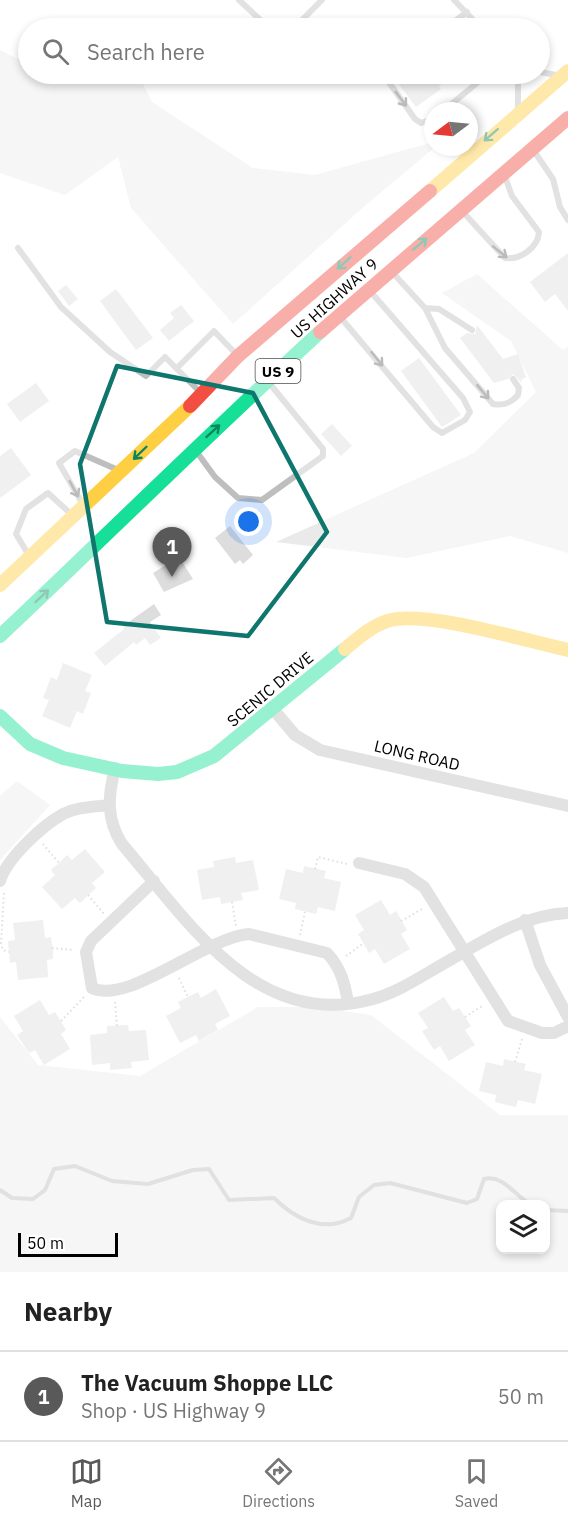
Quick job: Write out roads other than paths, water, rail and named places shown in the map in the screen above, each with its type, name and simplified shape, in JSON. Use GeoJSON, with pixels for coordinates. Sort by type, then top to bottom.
{"type":"FeatureCollection","features":[{"type":"Feature","properties":{"kind":"main road","name":"US HIGHWAY 9"},"geometry":{"type":"LineString","coordinates":[[0,585],[203,394],[238,356],[518,112],[566,73]]}},
{"type":"Feature","properties":{"kind":"main road","name":"US HIGHWAY 9"},"geometry":{"type":"LineString","coordinates":[[0,636],[156,489],[194,448],[367,289],[568,118]]}},
{"type":"Feature","properties":{"kind":"main road","name":"SCENIC DRIVE"},"geometry":{"type":"LineString","coordinates":[[0,716],[27,743],[42,751],[115,768],[149,774],[170,774],[190,769],[214,756],[370,628],[389,620],[422,617],[568,650]]}},
{"type":"Feature","properties":{"kind":"street","name":"LONG ROAD"},"geometry":{"type":"LineString","coordinates":[[273,709],[295,735],[320,750],[568,806]]}},
{"type":"Feature","properties":{"kind":"street"},"geometry":{"type":"LineString","coordinates":[[115,768],[109,805],[117,835],[210,945],[245,977],[283,996],[317,1004],[348,1004],[389,994],[525,920],[568,913]]}},
{"type":"Feature","properties":{"kind":"street"},"geometry":{"type":"LineString","coordinates":[[0,881],[5,867],[14,856],[59,817],[81,808],[109,805]]}},
{"type":"Feature","properties":{"kind":"street"},"geometry":{"type":"LineString","coordinates":[[359,863],[405,874],[424,887],[508,1021],[542,1033],[554,1033],[568,1026]]}},
{"type":"Feature","properties":{"kind":"street"},"geometry":{"type":"LineString","coordinates":[[154,881],[91,941],[86,952],[92,988],[99,991],[122,990],[210,945],[237,935],[249,934],[316,948],[327,954],[336,963],[344,979],[348,1004]]}},
{"type":"Feature","properties":{"kind":"street"},"geometry":{"type":"LineString","coordinates":[[525,920],[540,965],[568,1017]]}},
{"type":"Feature","properties":{"kind":"lane"},"geometry":{"type":"LineString","coordinates":[[239,0],[258,18]]}},
{"type":"Feature","properties":{"kind":"lane"},"geometry":{"type":"LineString","coordinates":[[304,18],[322,0]]}},
{"type":"Feature","properties":{"kind":"lane"},"geometry":{"type":"LineString","coordinates":[[454,0],[472,18]]}},
{"type":"Feature","properties":{"kind":"lane"},"geometry":{"type":"LineString","coordinates":[[459,18],[467,12]]}},
{"type":"Feature","properties":{"kind":"lane"},"geometry":{"type":"LineString","coordinates":[[550,72],[566,73]]}},
{"type":"Feature","properties":{"kind":"lane"},"geometry":{"type":"LineString","coordinates":[[391,84],[421,123],[424,122]]}},
{"type":"Feature","properties":{"kind":"lane"},"geometry":{"type":"LineString","coordinates":[[453,102],[476,84]]}},
{"type":"Feature","properties":{"kind":"lane"},"geometry":{"type":"LineString","coordinates":[[518,84],[518,112]]}},
{"type":"Feature","properties":{"kind":"lane"},"geometry":{"type":"LineString","coordinates":[[532,148],[553,179],[560,207],[568,220]]}},
{"type":"Feature","properties":{"kind":"lane"},"geometry":{"type":"LineString","coordinates":[[460,210],[505,258],[519,257],[527,252],[535,245],[539,232],[512,196],[504,173]]}},
{"type":"Feature","properties":{"kind":"lane"},"geometry":{"type":"LineString","coordinates":[[18,248],[61,306],[110,352],[146,376],[165,357],[203,394]]}},
{"type":"Feature","properties":{"kind":"lane"},"geometry":{"type":"LineString","coordinates":[[390,270],[425,308],[446,348],[493,404],[501,405],[512,401],[518,395],[519,388],[513,379]]}},
{"type":"Feature","properties":{"kind":"lane"},"geometry":{"type":"LineString","coordinates":[[339,315],[433,427],[442,433],[465,420],[470,412],[463,398],[367,289]]}},
{"type":"Feature","properties":{"kind":"lane"},"geometry":{"type":"LineString","coordinates":[[425,308],[439,309],[472,330]]}},
{"type":"Feature","properties":{"kind":"lane"},"geometry":{"type":"LineString","coordinates":[[177,368],[214,331],[238,356]]}},
{"type":"Feature","properties":{"kind":"lane"},"geometry":{"type":"LineString","coordinates":[[194,448],[215,477],[237,498],[262,500],[323,456],[323,449],[267,381]]}},
{"type":"Feature","properties":{"kind":"lane"},"geometry":{"type":"LineString","coordinates":[[79,512],[60,463],[75,451],[121,472]]}},
{"type":"Feature","properties":{"kind":"lane"},"geometry":{"type":"LineString","coordinates":[[30,557],[16,534],[26,509],[48,493],[79,512]]}},
{"type":"Feature","properties":{"kind":"waterway"},"geometry":{"type":"LineString","coordinates":[[0,1190],[12,1198],[33,1199],[45,1190],[54,1169],[75,1166],[112,1181],[148,1184],[193,1170],[209,1169],[229,1200],[274,1198],[300,1218],[320,1224],[341,1222],[351,1218],[359,1197],[374,1185],[390,1183],[467,1203],[477,1199],[484,1179],[491,1178],[503,1183],[524,1200]]}},
{"type":"Feature","properties":{"kind":"waterway"},"geometry":{"type":"LineString","coordinates":[[550,1210],[568,1211]]}},
{"type":"Feature","properties":{"kind":"place","name":"The Vacuum Shoppe LLC"},"geometry":{"type":"Point","coordinates":[172,577]}}]}
